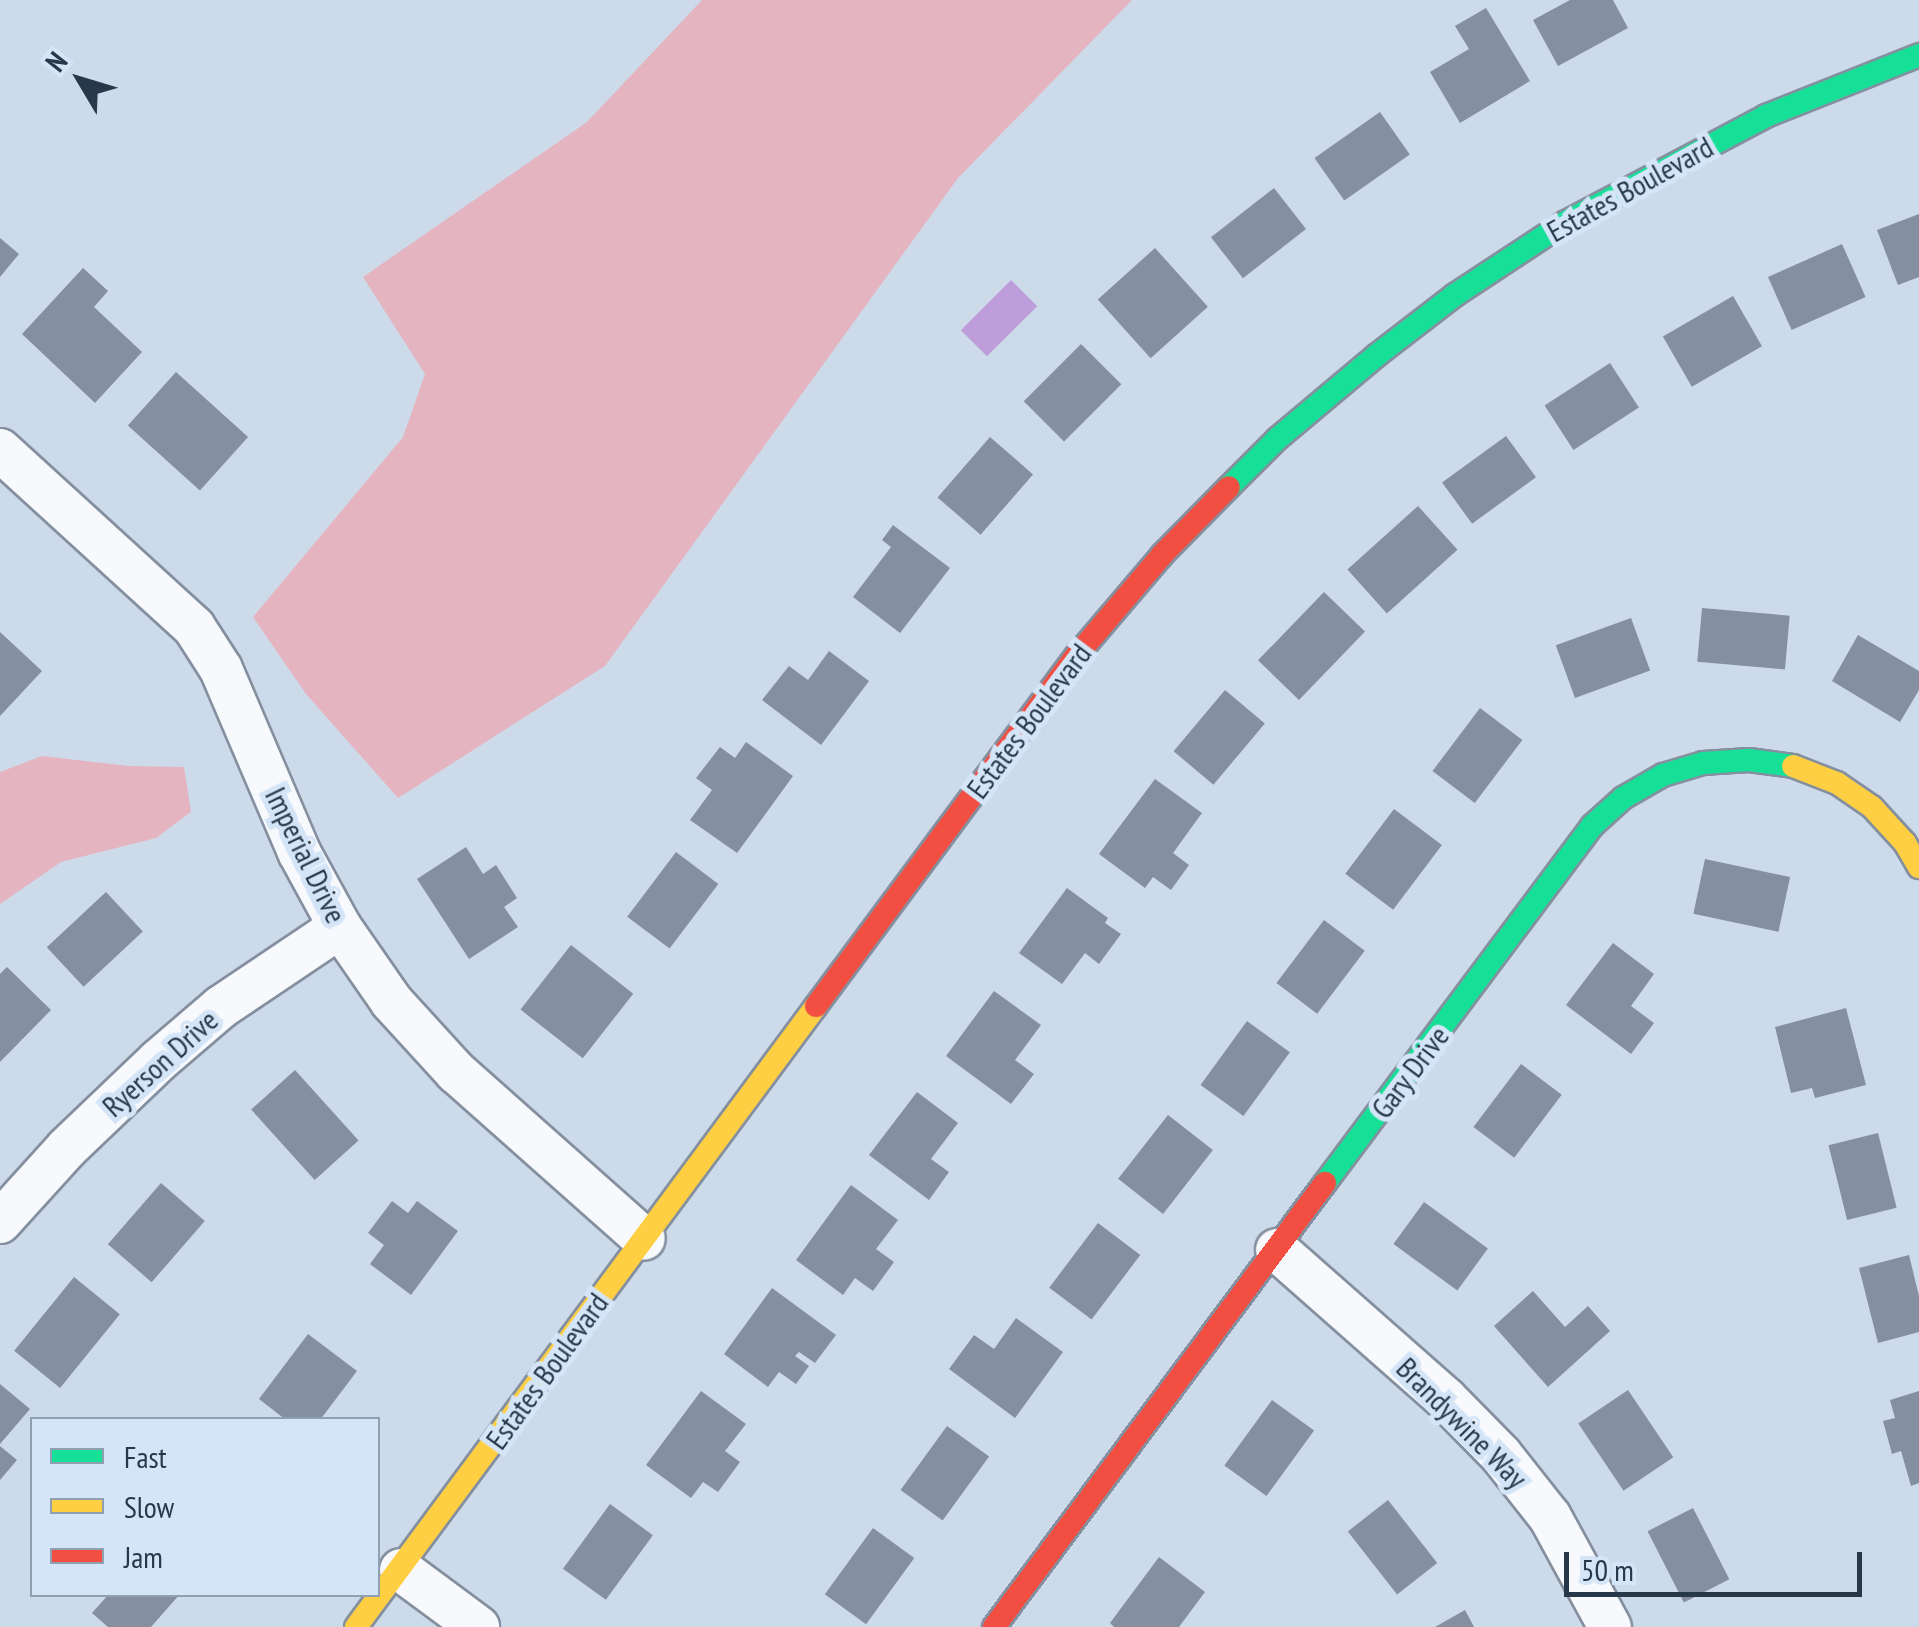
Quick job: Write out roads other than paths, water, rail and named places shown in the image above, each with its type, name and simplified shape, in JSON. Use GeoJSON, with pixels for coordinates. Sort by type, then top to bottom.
{"type":"FeatureCollection","features":[{"type":"Feature","properties":{"kind":"street","name":"Estates Boulevard"},"geometry":{"type":"LineString","coordinates":[[356,1627],[402,1570],[1077,654],[1162,555],[1278,439],[1455,295],[1564,223],[1766,116],[1919,55]]}},
{"type":"Feature","properties":{"kind":"street","name":"Imperial Drive"},"geometry":{"type":"LineString","coordinates":[[0,450],[194,627],[222,669],[299,852],[340,927],[392,1002],[456,1072],[644,1239]]}},
{"type":"Feature","properties":{"kind":"street","name":"Gary Drive"},"geometry":{"type":"LineString","coordinates":[[994,1627],[1592,826],[1623,798],[1663,775],[1704,763],[1749,760],[1794,766],[1837,783],[1872,807],[1906,843],[1919,867]]}},
{"type":"Feature","properties":{"kind":"street","name":"Ryerson Drive"},"geometry":{"type":"LineString","coordinates":[[0,1222],[67,1148],[158,1061],[221,1008],[340,927]]}},
{"type":"Feature","properties":{"kind":"street","name":"Brandywine Way"},"geometry":{"type":"LineString","coordinates":[[1277,1250],[1445,1398],[1501,1454],[1550,1517],[1610,1627]]}},
{"type":"Feature","properties":{"kind":"street"},"geometry":{"type":"LineString","coordinates":[[402,1570],[478,1627]]}}]}
